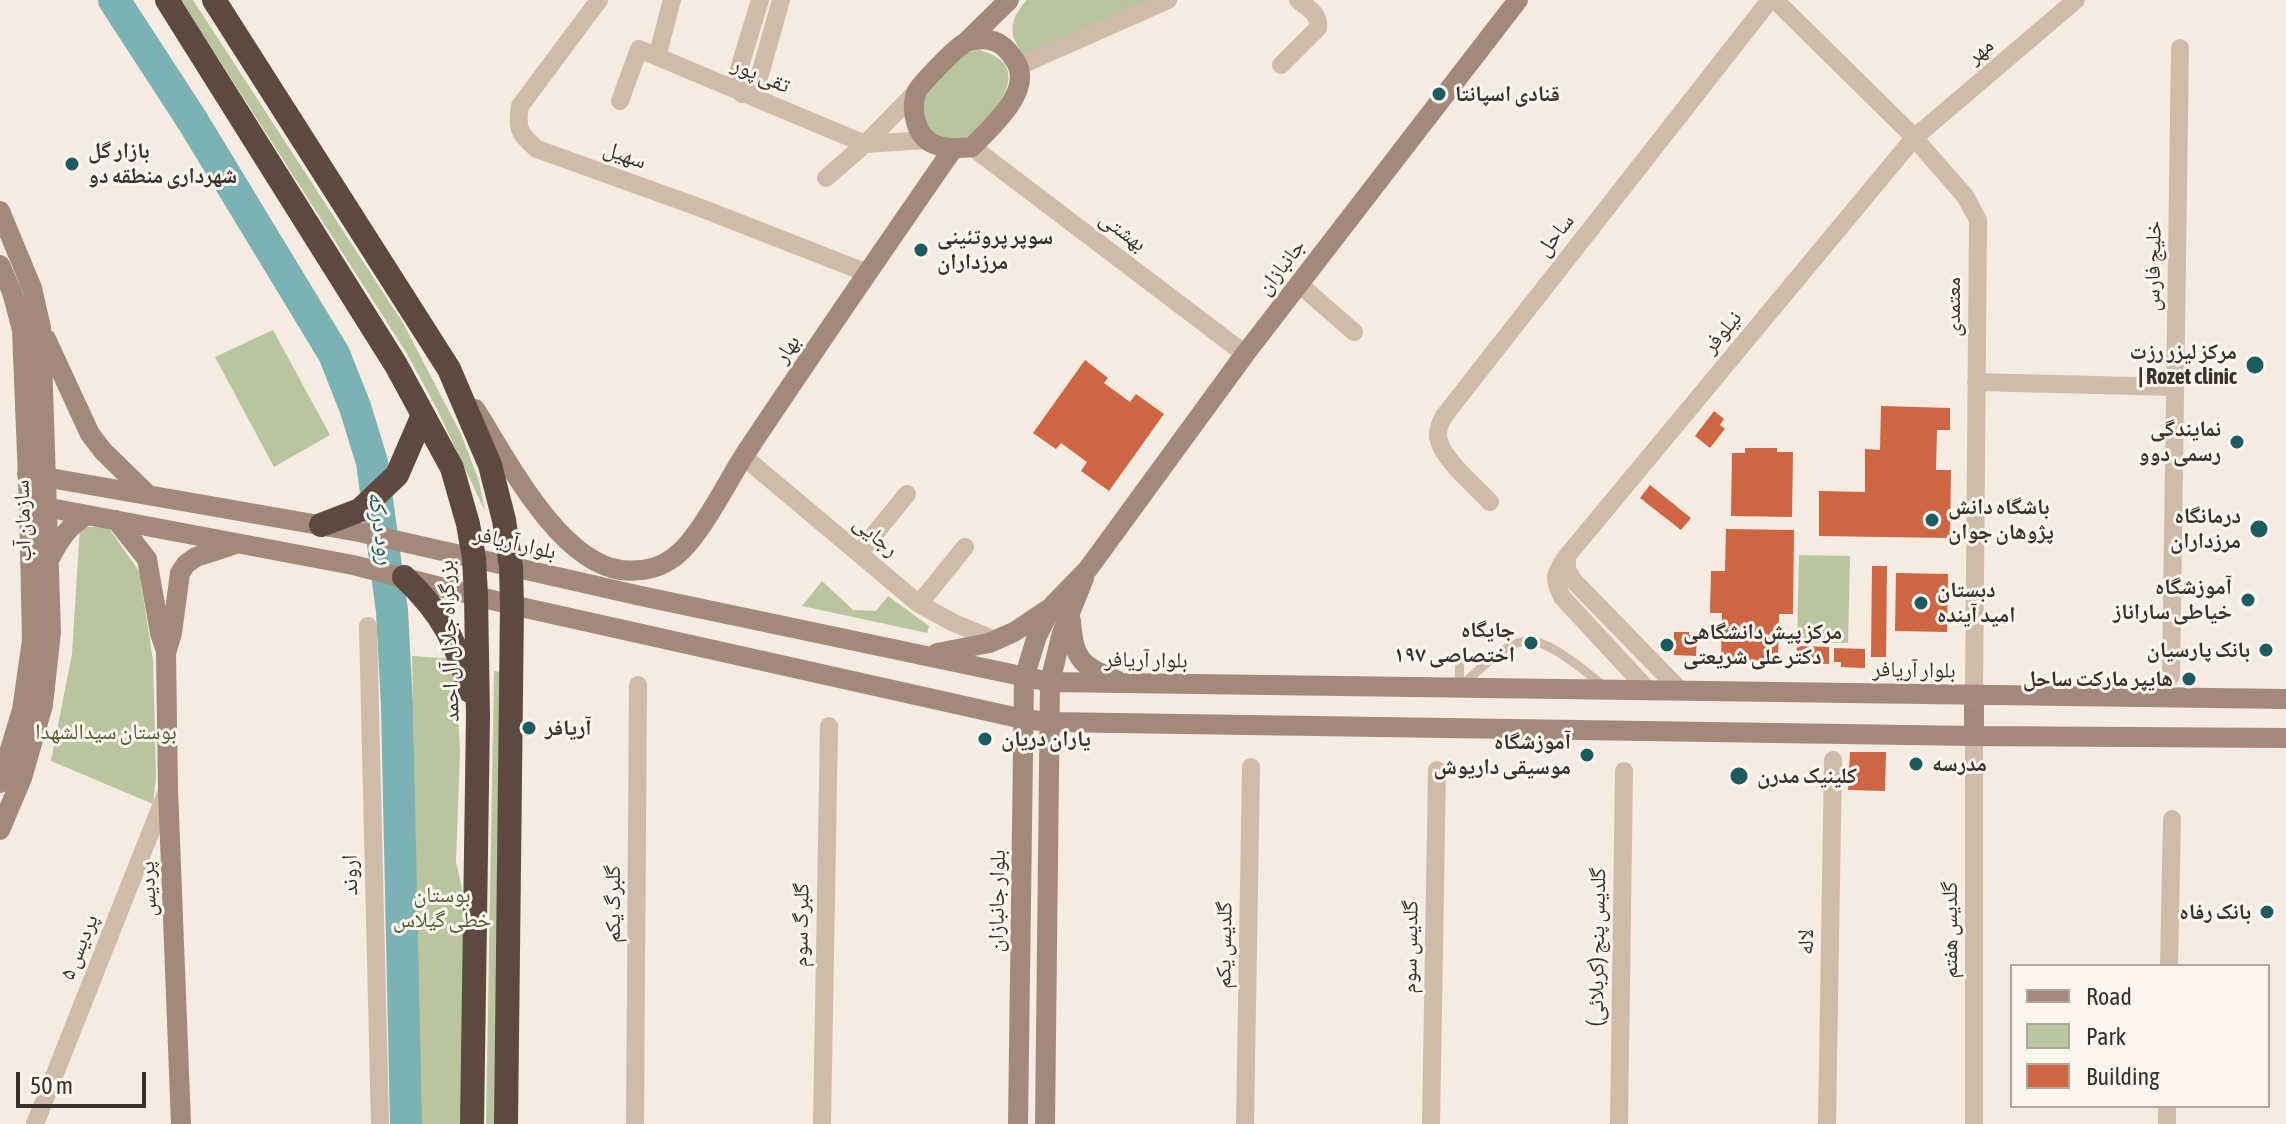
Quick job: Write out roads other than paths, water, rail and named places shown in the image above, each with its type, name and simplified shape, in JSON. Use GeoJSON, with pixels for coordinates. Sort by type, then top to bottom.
{"type":"FeatureCollection","features":[{"type":"Feature","properties":{"kind":"highway","name":"بزرگراه جلال آل احمد"},"geometry":{"type":"LineString","coordinates":[[167,0],[396,365],[452,468],[468,524],[476,596],[478,716],[472,1124]]}},
{"type":"Feature","properties":{"kind":"highway"},"geometry":{"type":"LineString","coordinates":[[214,0],[449,369],[490,465],[504,520],[511,567],[512,605],[506,1124]]}},
{"type":"Feature","properties":{"kind":"highway"},"geometry":{"type":"LineString","coordinates":[[322,247],[340,251],[354,243],[358,228]]}},
{"type":"Feature","properties":{"kind":"highway"},"geometry":{"type":"LineString","coordinates":[[321,525],[359,521],[397,475],[423,415]]}},
{"type":"Feature","properties":{"kind":"highway"},"geometry":{"type":"LineString","coordinates":[[404,577],[437,612],[450,633],[478,716]]}},
{"type":"Feature","properties":{"kind":"main road","name":"جانبازان"},"geometry":{"type":"LineString","coordinates":[[1024,678],[1037,636],[1062,609],[1245,354],[1518,0]]}},
{"type":"Feature","properties":{"kind":"main road"},"geometry":{"type":"LineString","coordinates":[[1004,45],[1007,2]]}},
{"type":"Feature","properties":{"kind":"main road"},"geometry":{"type":"LineString","coordinates":[[966,42],[984,39],[1004,45],[1019,66],[1021,79],[1015,98],[962,148],[937,146],[926,140],[917,128],[914,103],[918,90],[966,42],[1007,2]]}},
{"type":"Feature","properties":{"kind":"main road","name":"بهار"},"geometry":{"type":"LineString","coordinates":[[449,369],[533,502],[564,539],[607,567],[635,571],[655,567],[674,558],[693,538],[867,273],[962,148]]}},
{"type":"Feature","properties":{"kind":"main road","name":"سازمان آب"},"geometry":{"type":"LineString","coordinates":[[0,211],[8,252],[32,288],[41,328],[36,475]]}},
{"type":"Feature","properties":{"kind":"main road","name":"سازمان آب"},"geometry":{"type":"LineString","coordinates":[[0,265],[12,292],[22,330],[38,506],[32,640],[22,710],[0,783]]}},
{"type":"Feature","properties":{"kind":"main road"},"geometry":{"type":"LineString","coordinates":[[41,328],[90,434],[147,494]]}},
{"type":"Feature","properties":{"kind":"main road"},"geometry":{"type":"LineString","coordinates":[[36,475],[321,525]]}},
{"type":"Feature","properties":{"kind":"main road"},"geometry":{"type":"LineString","coordinates":[[38,506],[353,565],[512,605],[1023,719],[1050,722],[2286,738]]}},
{"type":"Feature","properties":{"kind":"main road","name":"سازمان آب"},"geometry":{"type":"LineString","coordinates":[[0,830],[22,778],[43,705],[51,632],[49,560],[38,506]]}},
{"type":"Feature","properties":{"kind":"main road"},"geometry":{"type":"LineString","coordinates":[[49,560],[63,534],[76,521],[88,515]]}},
{"type":"Feature","properties":{"kind":"main road"},"geometry":{"type":"LineString","coordinates":[[116,520],[147,559],[166,653]]}},
{"type":"Feature","properties":{"kind":"main road","name":"بلوار آریافر"},"geometry":{"type":"LineString","coordinates":[[359,521],[409,543],[511,567],[1050,682],[2286,699]]}},
{"type":"Feature","properties":{"kind":"main road"},"geometry":{"type":"LineString","coordinates":[[166,653],[172,633],[180,573],[186,564],[205,552],[241,543]]}},
{"type":"Feature","properties":{"kind":"main road"},"geometry":{"type":"LineString","coordinates":[[924,654],[989,643],[1062,609],[1080,660],[1101,674],[1125,684]]}},
{"type":"Feature","properties":{"kind":"main road","name":"جانبازان"},"geometry":{"type":"LineString","coordinates":[[1050,682],[1062,633],[1062,609]]}},
{"type":"Feature","properties":{"kind":"main road","name":"پردیس"},"geometry":{"type":"LineString","coordinates":[[166,653],[181,1124]]}},
{"type":"Feature","properties":{"kind":"main road","name":"بلوار جانبازان"},"geometry":{"type":"LineString","coordinates":[[1018,1124],[1024,678]]}},
{"type":"Feature","properties":{"kind":"main road"},"geometry":{"type":"LineString","coordinates":[[1045,1124],[1050,682]]}},
{"type":"Feature","properties":{"kind":"main road"},"geometry":{"type":"LineString","coordinates":[[1974,695],[1974,736]]}},
{"type":"Feature","properties":{"kind":"street","name":"سهیل"},"geometry":{"type":"LineString","coordinates":[[599,0],[520,106],[517,122],[523,138],[537,149],[701,208],[867,273]]}},
{"type":"Feature","properties":{"kind":"street"},"geometry":{"type":"LineString","coordinates":[[657,57],[672,0]]}},
{"type":"Feature","properties":{"kind":"street"},"geometry":{"type":"LineString","coordinates":[[760,0],[736,79],[742,94],[757,85],[781,0]]}},
{"type":"Feature","properties":{"kind":"street"},"geometry":{"type":"LineString","coordinates":[[1019,66],[1168,0]]}},
{"type":"Feature","properties":{"kind":"street"},"geometry":{"type":"LineString","coordinates":[[1281,65],[1318,28],[1319,21],[1315,14],[1298,0]]}},
{"type":"Feature","properties":{"kind":"street","name":"معتمدی"},"geometry":{"type":"LineString","coordinates":[[1773,0],[1914,138],[1965,196],[1978,220],[1974,695]]}},
{"type":"Feature","properties":{"kind":"street","name":"ساحل"},"geometry":{"type":"LineString","coordinates":[[1490,502],[1440,444],[1438,432],[1444,416],[1773,0]]}},
{"type":"Feature","properties":{"kind":"street","name":"مهر"},"geometry":{"type":"LineString","coordinates":[[1914,138],[2076,0]]}},
{"type":"Feature","properties":{"kind":"street","name":"خلیج فارس"},"geometry":{"type":"LineString","coordinates":[[2171,676],[2180,48]]}},
{"type":"Feature","properties":{"kind":"street","name":"تقی پور"},"geometry":{"type":"LineString","coordinates":[[620,101],[639,49],[865,144]]}},
{"type":"Feature","properties":{"kind":"street"},"geometry":{"type":"LineString","coordinates":[[826,178],[918,90]]}},
{"type":"Feature","properties":{"kind":"street","name":"نیلوفر"},"geometry":{"type":"LineString","coordinates":[[1649,691],[1562,597],[1555,580],[1556,572],[1914,138]]}},
{"type":"Feature","properties":{"kind":"street"},"geometry":{"type":"LineString","coordinates":[[865,144],[926,140]]}},
{"type":"Feature","properties":{"kind":"street","name":"بهشتی"},"geometry":{"type":"LineString","coordinates":[[962,148],[1245,354]]}},
{"type":"Feature","properties":{"kind":"street"},"geometry":{"type":"LineString","coordinates":[[1299,284],[1354,332]]}},
{"type":"Feature","properties":{"kind":"street"},"geometry":{"type":"LineString","coordinates":[[1976,382],[2175,387]]}},
{"type":"Feature","properties":{"kind":"street","name":"رجایی"},"geometry":{"type":"LineString","coordinates":[[744,457],[919,604],[988,637]]}},
{"type":"Feature","properties":{"kind":"street"},"geometry":{"type":"LineString","coordinates":[[859,553],[907,494]]}},
{"type":"Feature","properties":{"kind":"street"},"geometry":{"type":"LineString","coordinates":[[919,604],[965,547]]}},
{"type":"Feature","properties":{"kind":"street"},"geometry":{"type":"LineString","coordinates":[[1567,556],[1567,569],[1573,580],[1681,691]]}},
{"type":"Feature","properties":{"kind":"street","name":"اروند"},"geometry":{"type":"LineString","coordinates":[[368,626],[380,1124]]}},
{"type":"Feature","properties":{"kind":"street","name":"گلبرگ یکم"},"geometry":{"type":"LineString","coordinates":[[635,1124],[638,685]]}},
{"type":"Feature","properties":{"kind":"street","name":"گلبرگ سوم"},"geometry":{"type":"LineString","coordinates":[[822,1124],[829,726]]}},
{"type":"Feature","properties":{"kind":"street","name":"گلدیس هفتم"},"geometry":{"type":"LineString","coordinates":[[1974,736],[1974,1124]]}},
{"type":"Feature","properties":{"kind":"street","name":"لاله"},"geometry":{"type":"LineString","coordinates":[[1827,1124],[1833,760]]}},
{"type":"Feature","properties":{"kind":"street","name":"گلدیس یکم"},"geometry":{"type":"LineString","coordinates":[[1245,1124],[1251,767]]}},
{"type":"Feature","properties":{"kind":"street","name":"گلدیس سوم"},"geometry":{"type":"LineString","coordinates":[[1431,1124],[1437,770]]}},
{"type":"Feature","properties":{"kind":"street","name":"گلدیس پنج (کربلائی)"},"geometry":{"type":"LineString","coordinates":[[1619,1124],[1624,771]]}},
{"type":"Feature","properties":{"kind":"street","name":"پردیس ۵"},"geometry":{"type":"LineString","coordinates":[[35,1124],[168,789]]}},
{"type":"Feature","properties":{"kind":"street"},"geometry":{"type":"LineString","coordinates":[[2169,964],[2172,819]]}},
{"type":"Feature","properties":{"kind":"lane"},"geometry":{"type":"LineString","coordinates":[[1459,688],[1503,650],[1526,640],[1566,656],[1610,690]]}},
{"type":"Feature","properties":{"kind":"lane"},"geometry":{"type":"LineString","coordinates":[[1459,688],[1460,655]]}},
{"type":"Feature","properties":{"kind":"waterway","name":"رود درکه"},"geometry":{"type":"LineString","coordinates":[[114,0],[192,120],[334,354],[372,462],[392,611],[397,706],[406,1124]]}},
{"type":"Feature","properties":{"kind":"place","name":"قنادی اسپانتا"},"geometry":{"type":"Point","coordinates":[1439,94]}},
{"type":"Feature","properties":{"kind":"place","name":"بازار گل شهرداری منطقه دو"},"geometry":{"type":"Point","coordinates":[72,164]}},
{"type":"Feature","properties":{"kind":"place","name":"سوپر پروتئینی مرزداران"},"geometry":{"type":"Point","coordinates":[921,250]}},
{"type":"Feature","properties":{"kind":"place","name":"مرکز لیزر رزت | Rozet clinic"},"geometry":{"type":"Point","coordinates":[2255,365]}},
{"type":"Feature","properties":{"kind":"place","name":"نمایندگی رسمی دوو"},"geometry":{"type":"Point","coordinates":[2237,442]}},
{"type":"Feature","properties":{"kind":"place","name":"باشگاه دانش پژوهان جوان"},"geometry":{"type":"Point","coordinates":[1932,520]}},
{"type":"Feature","properties":{"kind":"place","name":"درمانگاه مرزداران"},"geometry":{"type":"Point","coordinates":[2259,529]}},
{"type":"Feature","properties":{"kind":"place","name":"آموزشگاه خیاطی ساراناز"},"geometry":{"type":"Point","coordinates":[2248,600]}},
{"type":"Feature","properties":{"kind":"place","name":"دبستان امید آینده"},"geometry":{"type":"Point","coordinates":[1921,603]}},
{"type":"Feature","properties":{"kind":"place","name":"جایگاه اختصاصی ۱۹۷"},"geometry":{"type":"Point","coordinates":[1531,643]}},
{"type":"Feature","properties":{"kind":"place","name":"مرکز پیش‌دانشگاهی دکتر علی شریعتی"},"geometry":{"type":"Point","coordinates":[1667,645]}},
{"type":"Feature","properties":{"kind":"place","name":"بانک پارسیان"},"geometry":{"type":"Point","coordinates":[2266,650]}},
{"type":"Feature","properties":{"kind":"place","name":"هایپر مارکت ساحل"},"geometry":{"type":"Point","coordinates":[2189,679]}},
{"type":"Feature","properties":{"kind":"place","name":"آریافر"},"geometry":{"type":"Point","coordinates":[529,728]}},
{"type":"Feature","properties":{"kind":"place","name":"یاران دریان"},"geometry":{"type":"Point","coordinates":[985,739]}},
{"type":"Feature","properties":{"kind":"place","name":"آموزشگاه موسیقی داریوش"},"geometry":{"type":"Point","coordinates":[1587,755]}},
{"type":"Feature","properties":{"kind":"place","name":"مدرسه"},"geometry":{"type":"Point","coordinates":[1916,764]}},
{"type":"Feature","properties":{"kind":"place","name":"کلینیک مدرن"},"geometry":{"type":"Point","coordinates":[1739,776]}},
{"type":"Feature","properties":{"kind":"place","name":"بانک رفاه"},"geometry":{"type":"Point","coordinates":[2267,912]}},
{"type":"Feature","properties":{"kind":"park label","name":"بوستان سیدالشهدا"},"geometry":{"type":"Point","coordinates":[106,732]}},
{"type":"Feature","properties":{"kind":"park label","name":"بوستان خطی گیلاس"},"geometry":{"type":"Point","coordinates":[442,908]}}]}
